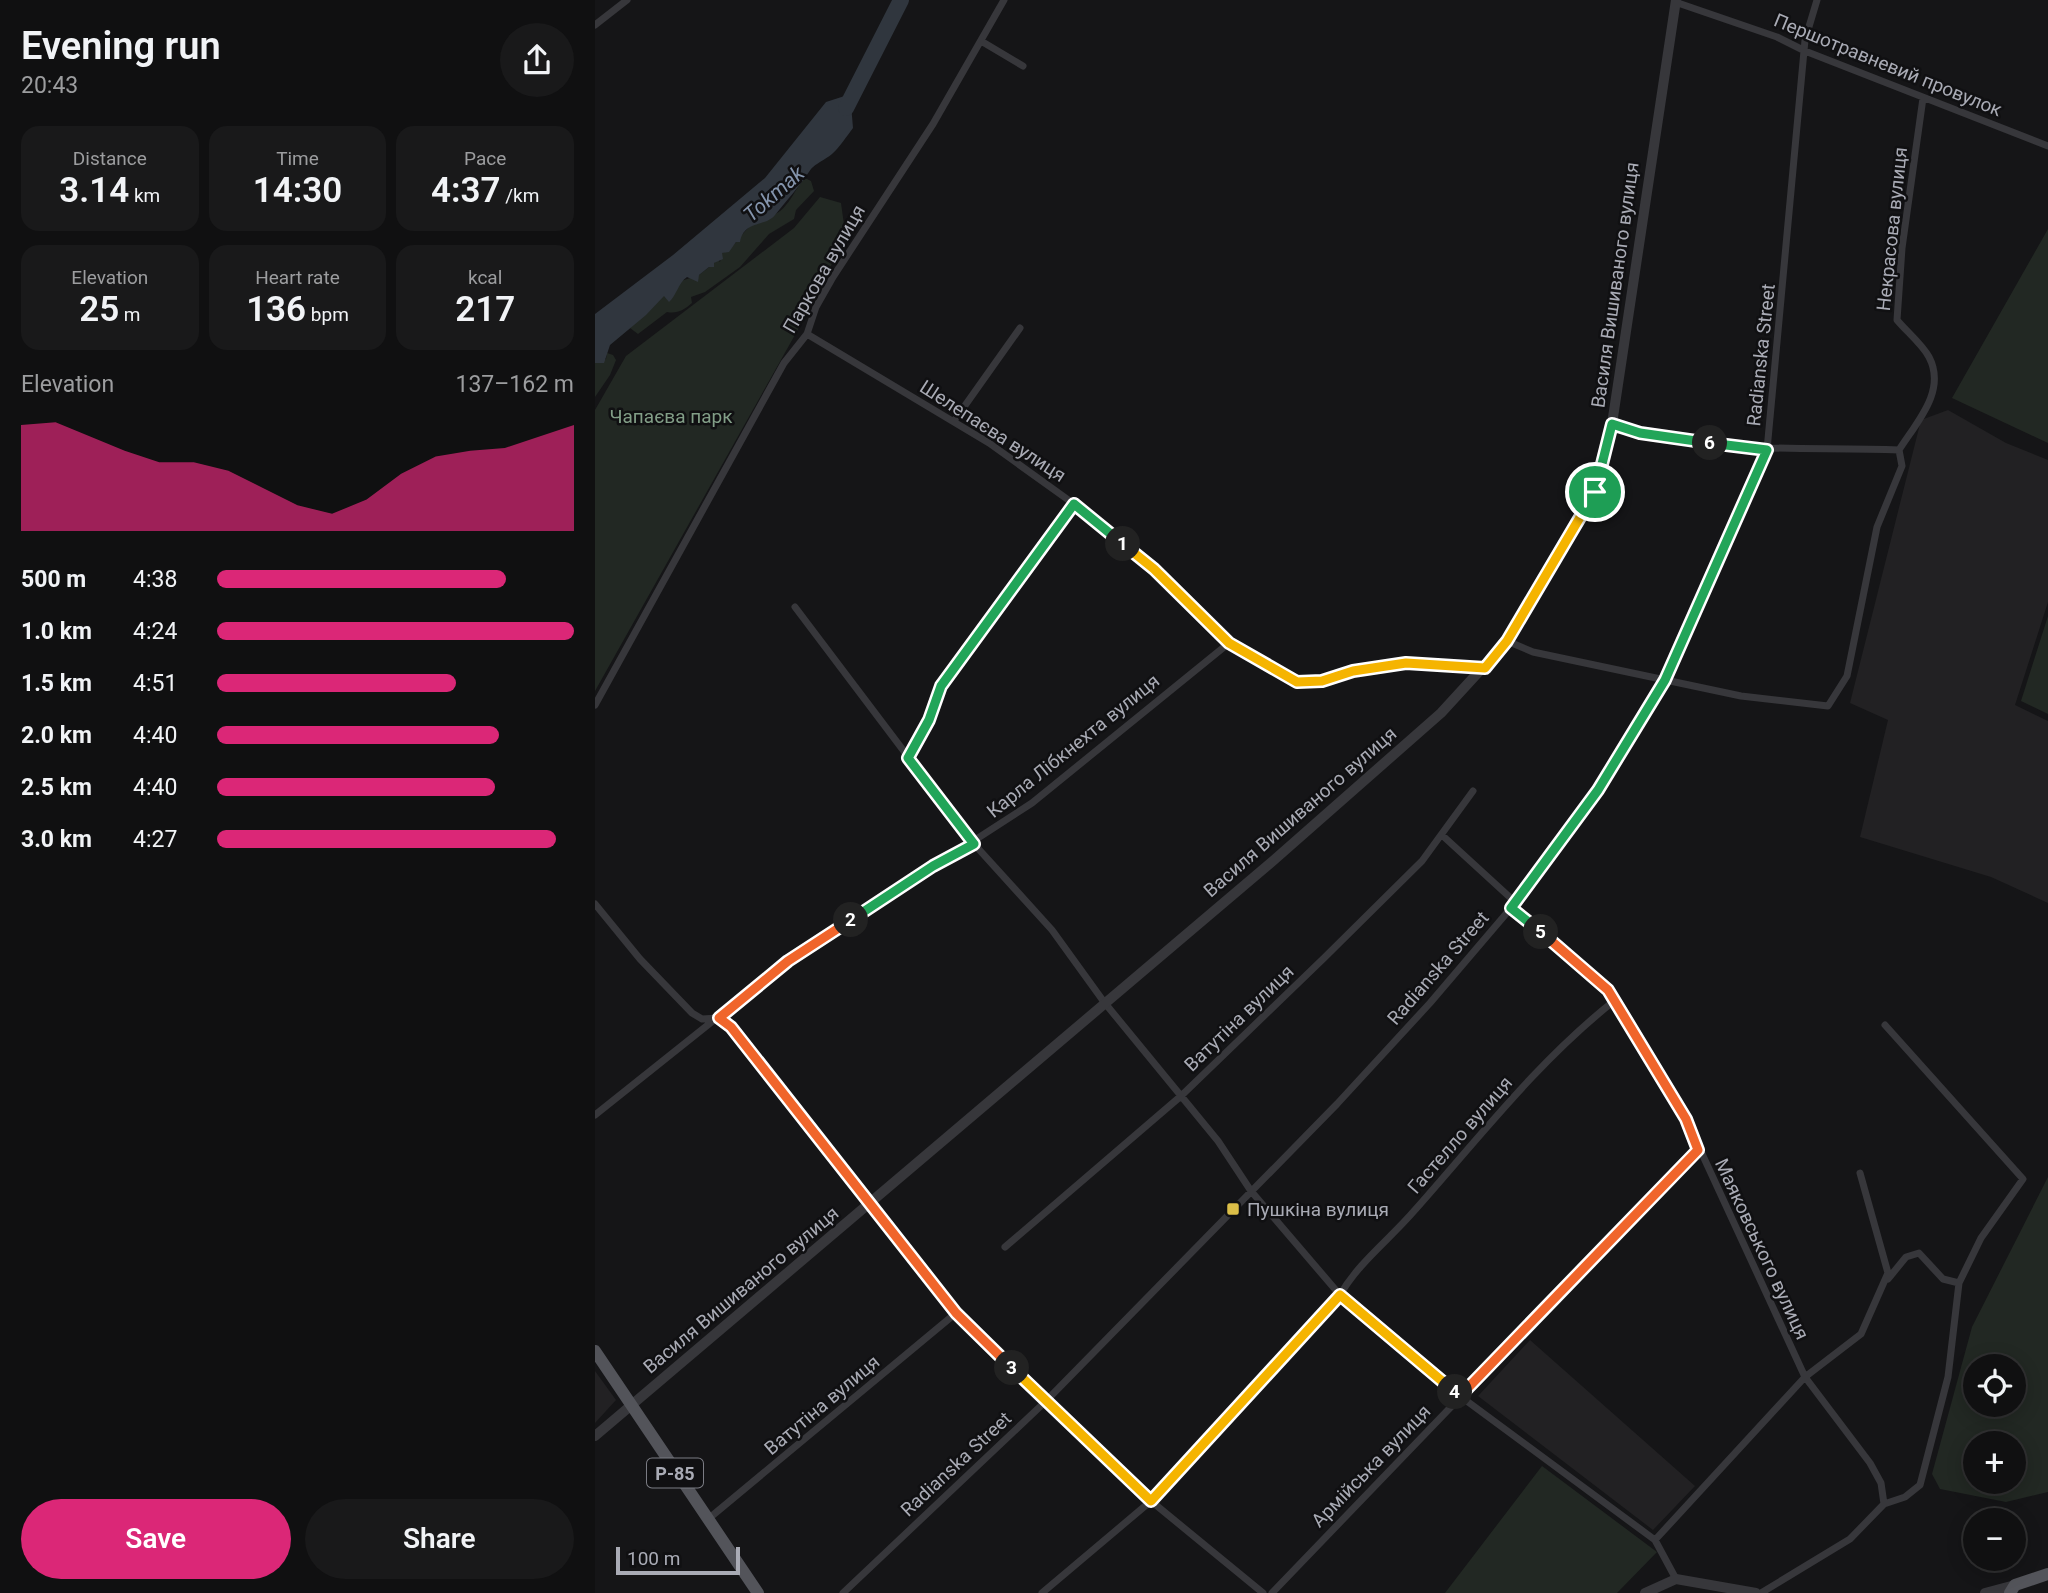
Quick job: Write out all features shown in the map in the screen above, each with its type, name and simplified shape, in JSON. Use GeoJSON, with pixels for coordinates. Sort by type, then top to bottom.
{"type":"FeatureCollection","features":[{"type":"Feature","properties":{"kind":"main road","name":"Р-85"},"geometry":{"type":"LineString","coordinates":[[595,1351],[758,1593]]}},
{"type":"Feature","properties":{"kind":"main road"},"geometry":{"type":"LineString","coordinates":[[2013,1589],[2048,1574]]}},
{"type":"Feature","properties":{"kind":"street"},"geometry":{"type":"LineString","coordinates":[[595,25],[627,0]]}},
{"type":"Feature","properties":{"kind":"street","name":"Паркова вулиця"},"geometry":{"type":"LineString","coordinates":[[595,705],[784,363],[807,334],[816,307],[833,277],[933,124],[1005,0]]}},
{"type":"Feature","properties":{"kind":"street","name":"Radianska Street"},"geometry":{"type":"LineString","coordinates":[[843,1593],[1046,1401],[1430,1003],[1513,905],[1598,790],[1665,680],[1767,450],[1805,51],[1817,0]]}},
{"type":"Feature","properties":{"kind":"street","name":"Першотравневий провулок"},"geometry":{"type":"LineString","coordinates":[[1675,1],[1777,37],[1805,51],[2048,146]]}},
{"type":"Feature","properties":{"kind":"street","name":"Василя Вишиваного вулиця"},"geometry":{"type":"LineString","coordinates":[[595,1436],[1274,860],[1441,713],[1507,641],[1595,492],[1612,424],[1675,1]]}},
{"type":"Feature","properties":{"kind":"street"},"geometry":{"type":"LineString","coordinates":[[981,41],[1023,66]]}},
{"type":"Feature","properties":{"kind":"street","name":"Некрасова вулиця"},"geometry":{"type":"LineString","coordinates":[[1665,680],[1741,696],[1828,706],[1847,676],[1877,527],[1902,466],[1899,450],[1930,401],[1936,384],[1929,358],[1897,320],[1902,248],[1923,98]]}},
{"type":"Feature","properties":{"kind":"street"},"geometry":{"type":"LineString","coordinates":[[954,421],[1020,328]]}},
{"type":"Feature","properties":{"kind":"street","name":"Шелепаєва вулиця"},"geometry":{"type":"LineString","coordinates":[[807,334],[954,421],[1074,504],[1154,569],[1229,643],[1297,682],[1322,681],[1353,671],[1406,663],[1485,668]]}},
{"type":"Feature","properties":{"kind":"street"},"geometry":{"type":"LineString","coordinates":[[1612,424],[1640,433],[1767,450],[1835,447],[1899,450]]}},
{"type":"Feature","properties":{"kind":"street"},"geometry":{"type":"LineString","coordinates":[[908,758],[929,720],[941,686],[1074,504]]}},
{"type":"Feature","properties":{"kind":"street"},"geometry":{"type":"LineString","coordinates":[[795,607],[974,844],[1052,930],[1104,1002],[1218,1141],[1251,1191],[1340,1295],[1460,1396],[1655,1541],[1676,1579]]}},
{"type":"Feature","properties":{"kind":"street"},"geometry":{"type":"LineString","coordinates":[[1507,641],[1534,653],[1665,680]]}},
{"type":"Feature","properties":{"kind":"street","name":"Карла Лібкнехта вулиця"},"geometry":{"type":"LineString","coordinates":[[595,1115],[788,961],[933,866],[974,844],[1071,773],[1156,699],[1229,643]]}},
{"type":"Feature","properties":{"kind":"street","name":"Ватутіна вулиця"},"geometry":{"type":"LineString","coordinates":[[1005,1247],[1181,1096],[1323,959],[1443,836],[1473,791]]}},
{"type":"Feature","properties":{"kind":"street","name":"Маяковського вулиця"},"geometry":{"type":"LineString","coordinates":[[1443,836],[1513,905],[1608,990],[1686,1119],[1805,1377],[1871,1463],[1881,1483],[1884,1504]]}},
{"type":"Feature","properties":{"kind":"street"},"geometry":{"type":"LineString","coordinates":[[595,904],[640,959],[692,1013],[702,1019],[719,1018],[740,1038],[956,1313],[1151,1501],[1263,1593]]}},
{"type":"Feature","properties":{"kind":"street","name":"Гастелло вулиця"},"geometry":{"type":"LineString","coordinates":[[1042,1593],[1151,1501],[1340,1295],[1354,1270],[1397,1231],[1542,1065],[1614,1001]]}},
{"type":"Feature","properties":{"kind":"street"},"geometry":{"type":"LineString","coordinates":[[1645,1593],[1676,1579],[1759,1593],[1850,1539],[1884,1504],[1905,1497],[1920,1485],[1948,1377],[1959,1283],[1981,1238],[2024,1179],[1885,1026]]}},
{"type":"Feature","properties":{"kind":"street","name":"Армійська вулиця"},"geometry":{"type":"LineString","coordinates":[[1272,1593],[1698,1150]]}},
{"type":"Feature","properties":{"kind":"street"},"geometry":{"type":"LineString","coordinates":[[1860,1173],[1888,1273],[1881,1293]]}},
{"type":"Feature","properties":{"kind":"street"},"geometry":{"type":"LineString","coordinates":[[1655,1541],[1805,1377],[1861,1334],[1894,1269],[1906,1257],[1919,1253],[1943,1279],[1959,1283]]}},
{"type":"Feature","properties":{"kind":"street","name":"Ватутіна вулиця"},"geometry":{"type":"LineString","coordinates":[[707,1521],[956,1313]]}},
{"type":"Feature","properties":{"kind":"street"},"geometry":{"type":"LineString","coordinates":[[1985,1593],[2013,1589]]}},
{"type":"Feature","properties":{"kind":"shaded area"},"geometry":{"type":"Polygon","coordinates":[[[1948,410],[2006,443],[2048,460],[2048,602],[2015,705],[2048,721],[2048,903],[1991,877],[1860,837],[1888,720],[1850,703],[1921,420],[1948,410]]]}},
{"type":"Feature","properties":{"kind":"shaded area"},"geometry":{"type":"Polygon","coordinates":[[[1530,1340],[1695,1486],[1653,1530],[1478,1396],[1530,1340]]]}},
{"type":"Feature","properties":{"kind":"shaded area"},"geometry":{"type":"Polygon","coordinates":[[[595,1371],[616,1400],[595,1423],[595,1371]]]}},
{"type":"Feature","properties":{"kind":"green space"},"geometry":{"type":"Polygon","coordinates":[[[805,178],[811,181],[814,191],[796,210],[794,219],[769,234],[740,267],[705,292],[691,297],[692,303],[683,309],[667,312],[638,334],[630,328],[664,295],[674,293],[681,281],[699,275],[718,260],[720,262],[722,253],[750,226],[783,209],[805,178]]]}},
{"type":"Feature","properties":{"kind":"green space","name":"Чапаєва парк"},"geometry":{"type":"Polygon","coordinates":[[[820,197],[841,203],[845,232],[823,285],[595,691],[595,410],[626,356],[794,228],[820,197]]]}},
{"type":"Feature","properties":{"kind":"green space"},"geometry":{"type":"Polygon","coordinates":[[[2048,229],[2048,443],[1952,398],[2048,229]]]}},
{"type":"Feature","properties":{"kind":"green space"},"geometry":{"type":"Polygon","coordinates":[[[607,353],[613,355],[616,360],[610,375],[595,397],[595,363],[606,359],[607,353]]]}},
{"type":"Feature","properties":{"kind":"green space"},"geometry":{"type":"Polygon","coordinates":[[[2048,616],[2048,714],[2021,701],[2048,616]]]}},
{"type":"Feature","properties":{"kind":"green space"},"geometry":{"type":"Polygon","coordinates":[[[2048,1177],[2048,1492],[2006,1502],[1965,1494],[2026,1494],[2026,1431],[1963,1431],[1963,1494],[1940,1489],[1932,1474],[1963,1360],[1963,1417],[2026,1417],[2026,1354],[1965,1354],[1972,1327],[2048,1177]]]}},
{"type":"Feature","properties":{"kind":"green space"},"geometry":{"type":"Polygon","coordinates":[[[1542,1466],[1657,1552],[1617,1593],[1445,1593],[1542,1466]]]}},
{"type":"Feature","properties":{"kind":"water"},"geometry":{"type":"Polygon","coordinates":[[[857,92],[851,104],[853,128],[830,156],[811,169],[775,215],[746,230],[740,242],[736,242],[729,252],[722,253],[723,259],[699,275],[698,282],[687,277],[669,302],[664,296],[610,345],[604,363],[595,363],[595,314],[673,255],[765,178],[826,102],[857,92]]]}},
{"type":"Feature","properties":{"kind":"waterway","name":"Tokmak"},"geometry":{"type":"LineString","coordinates":[[846,108],[901,0]]}},
{"type":"Feature","properties":{"kind":"place","name":"Пушкіна вулиця"},"geometry":{"type":"Point","coordinates":[1233,1209]}},
{"type":"Feature","properties":{"kind":"route"},"geometry":{"type":"LineString","coordinates":[[1612,424],[1640,433],[1767,450],[1665,680],[1598,790],[1511,908],[1583,965],[1608,990],[1686,1119],[1698,1150],[1460,1396],[1340,1295],[1151,1501],[956,1313],[814,1130],[731,1027],[719,1018],[788,961],[933,866],[974,844],[908,758],[929,720],[941,686],[1074,504],[1154,569],[1229,643],[1297,682],[1322,681],[1353,671],[1406,663],[1485,668],[1507,641],[1595,492],[1612,424]]}}]}
